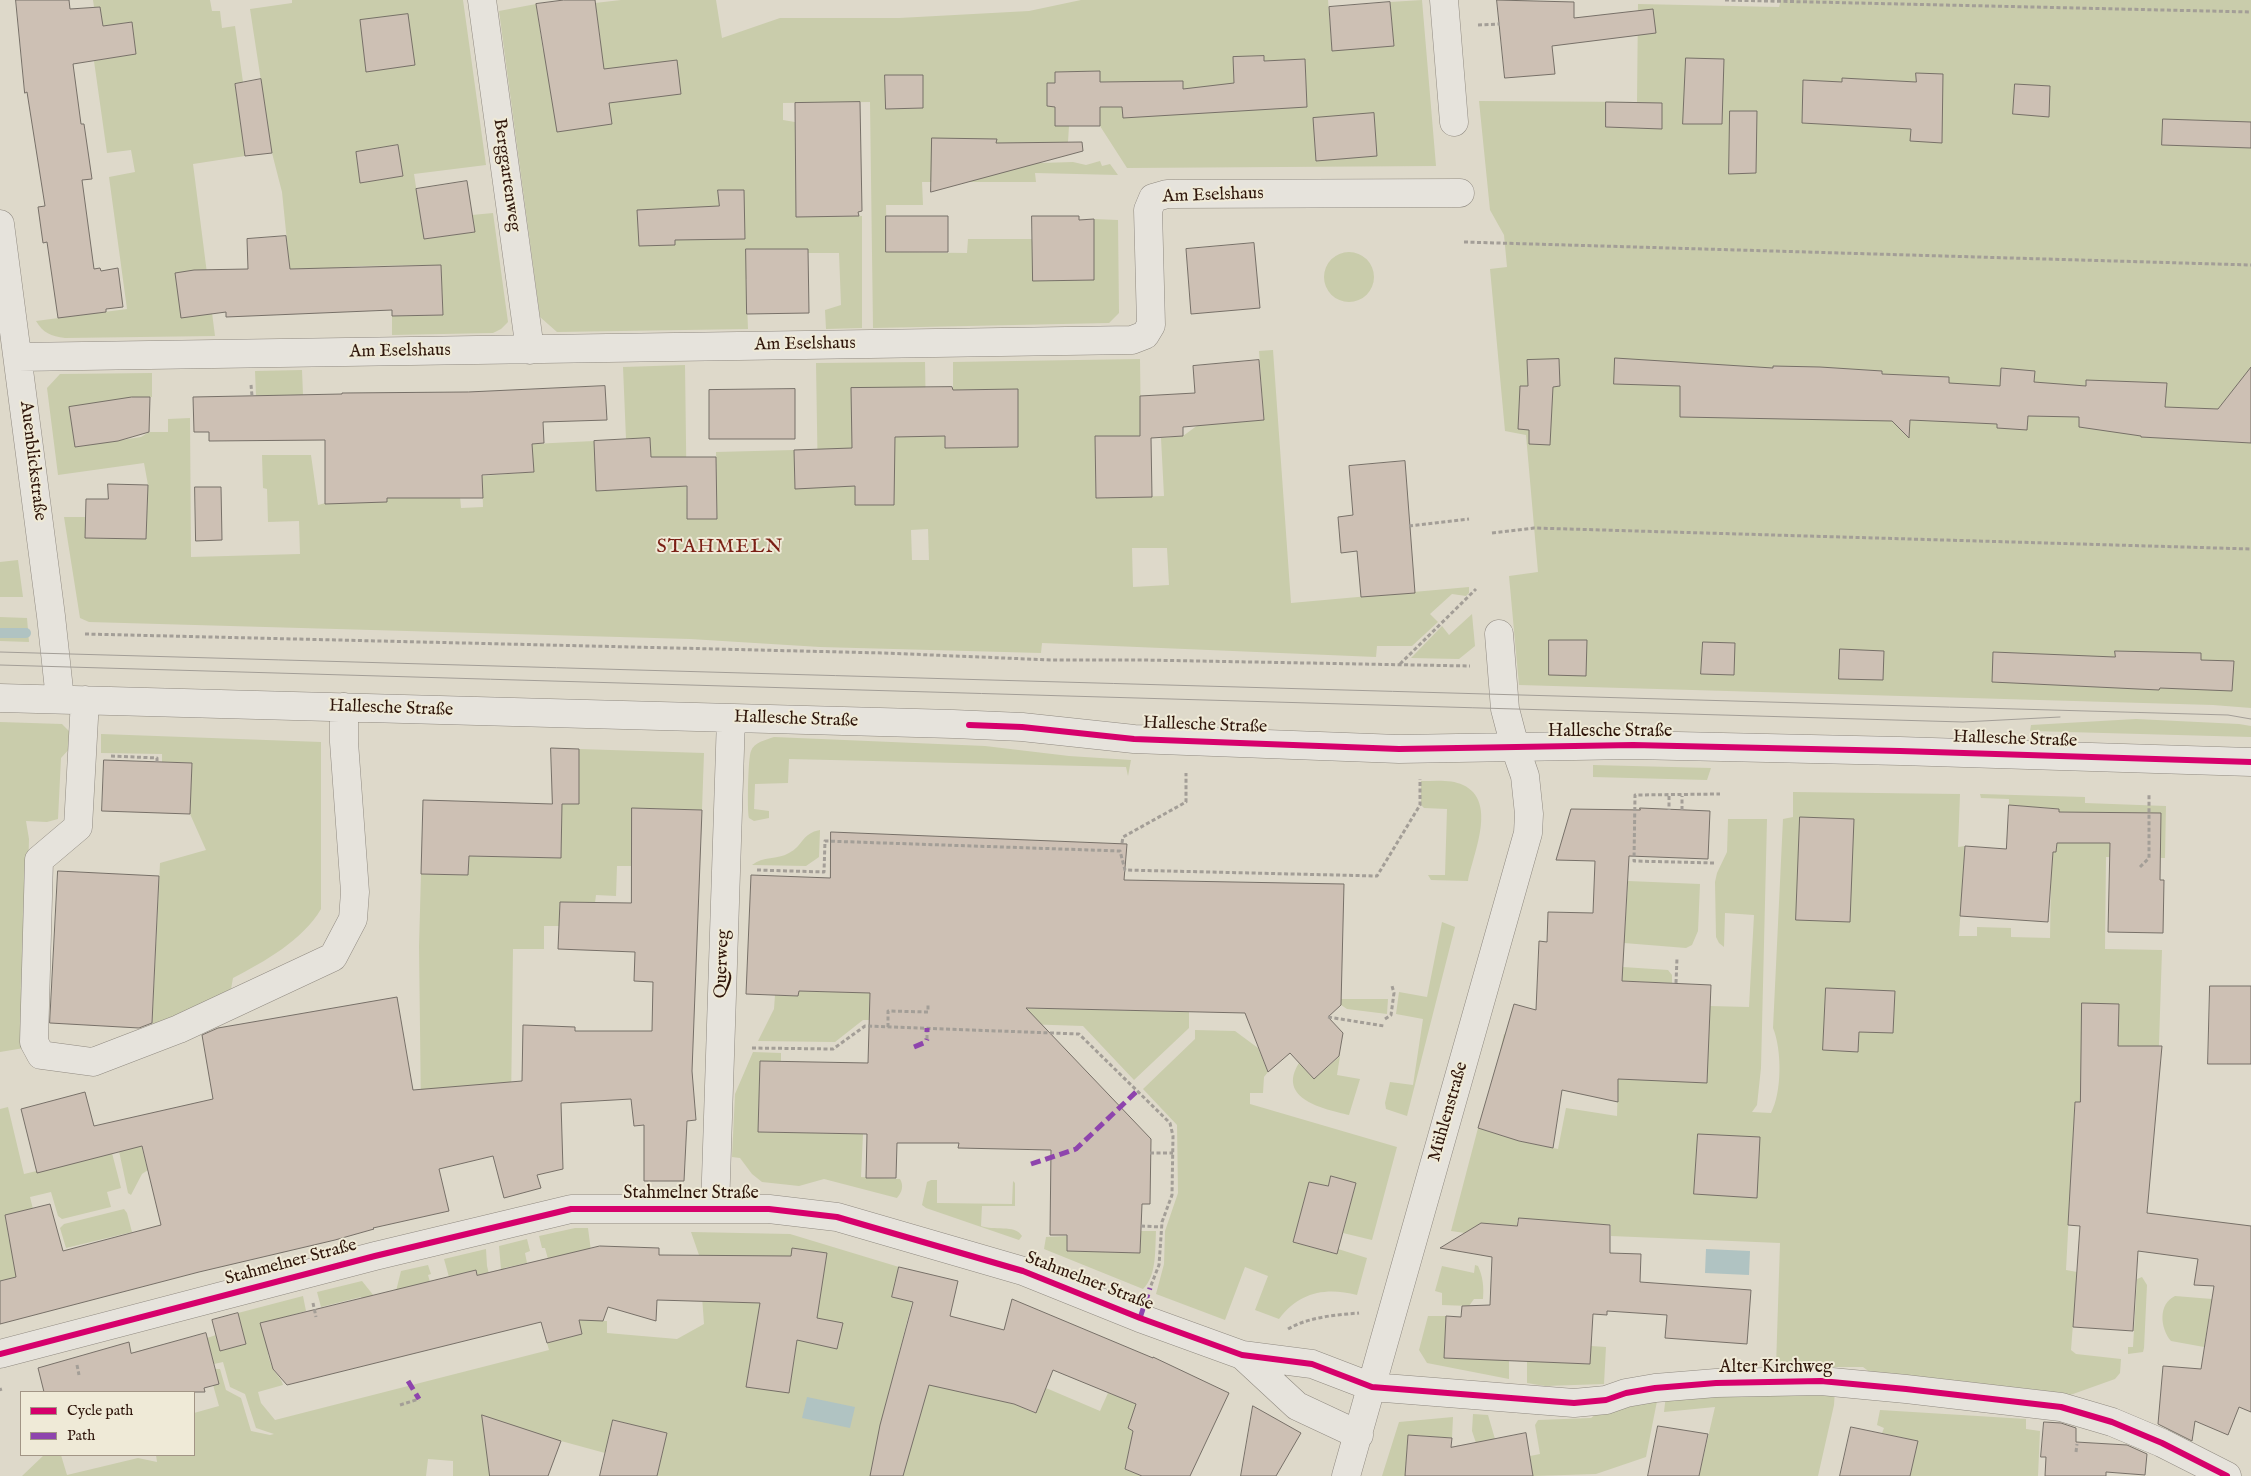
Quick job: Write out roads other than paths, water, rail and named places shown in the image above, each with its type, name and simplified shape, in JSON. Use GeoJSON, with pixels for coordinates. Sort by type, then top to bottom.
{"type":"FeatureCollection","features":[{"type":"Feature","properties":{"kind":"street","name":"Berggartenweg"},"geometry":{"type":"LineString","coordinates":[[482,0],[530,350]]}},
{"type":"Feature","properties":{"kind":"street"},"geometry":{"type":"LineString","coordinates":[[1444,0],[1454,122]]}},
{"type":"Feature","properties":{"kind":"street","name":"Am Eselshaus"},"geometry":{"type":"LineString","coordinates":[[18,357],[1132,340],[1145,335],[1151,325],[1148,210],[1154,198],[1167,194],[1460,193]]}},
{"type":"Feature","properties":{"kind":"street","name":"Auenblickstraße"},"geometry":{"type":"LineString","coordinates":[[0,224],[52,616],[72,700],[78,827],[39,860],[34,1042],[41,1055],[92,1062],[179,1029],[333,957],[353,919],[355,892],[344,742],[344,707]]}},
{"type":"Feature","properties":{"kind":"street","name":"Mühlenstraße"},"geometry":{"type":"LineString","coordinates":[[1346,1476],[1528,833],[1529,814],[1525,776],[1505,708],[1499,634]]}},
{"type":"Feature","properties":{"kind":"street","name":"Hallesche Straße"},"geometry":{"type":"LineString","coordinates":[[0,698],[1022,727],[1143,739],[1432,749],[1633,745],[2251,762]]}},
{"type":"Feature","properties":{"kind":"street","name":"Querweg"},"geometry":{"type":"LineString","coordinates":[[715,1209],[731,718]]}},
{"type":"Feature","properties":{"kind":"street","name":"Stahmelner Straße"},"geometry":{"type":"LineString","coordinates":[[0,1354],[375,1256],[571,1209],[769,1209],[837,1216],[1023,1271],[1140,1318],[1242,1355],[1312,1364],[1372,1387]]}},
{"type":"Feature","properties":{"kind":"street","name":"Stahmelner Straße"},"geometry":{"type":"LineString","coordinates":[[1242,1355],[1297,1406],[1359,1435]]}},
{"type":"Feature","properties":{"kind":"street","name":"Alter Kirchweg"},"geometry":{"type":"LineString","coordinates":[[1372,1387],[1574,1403],[1606,1400],[1655,1388],[1716,1383],[1820,1381],[1906,1389],[2061,1407],[2112,1422],[2227,1476]]}},
{"type":"Feature","properties":{"kind":"waterway"},"geometry":{"type":"LineString","coordinates":[[0,633],[26,633]]}},
{"type":"Feature","properties":{"kind":"tram line"},"geometry":{"type":"LineString","coordinates":[[0,652],[2228,715],[2251,719]]}},
{"type":"Feature","properties":{"kind":"tram line"},"geometry":{"type":"LineString","coordinates":[[0,665],[1963,722],[2060,717]]}},
{"type":"Feature","properties":{"kind":"district","name":"STAHMELN"},"geometry":{"type":"Point","coordinates":[720,548]}}]}
